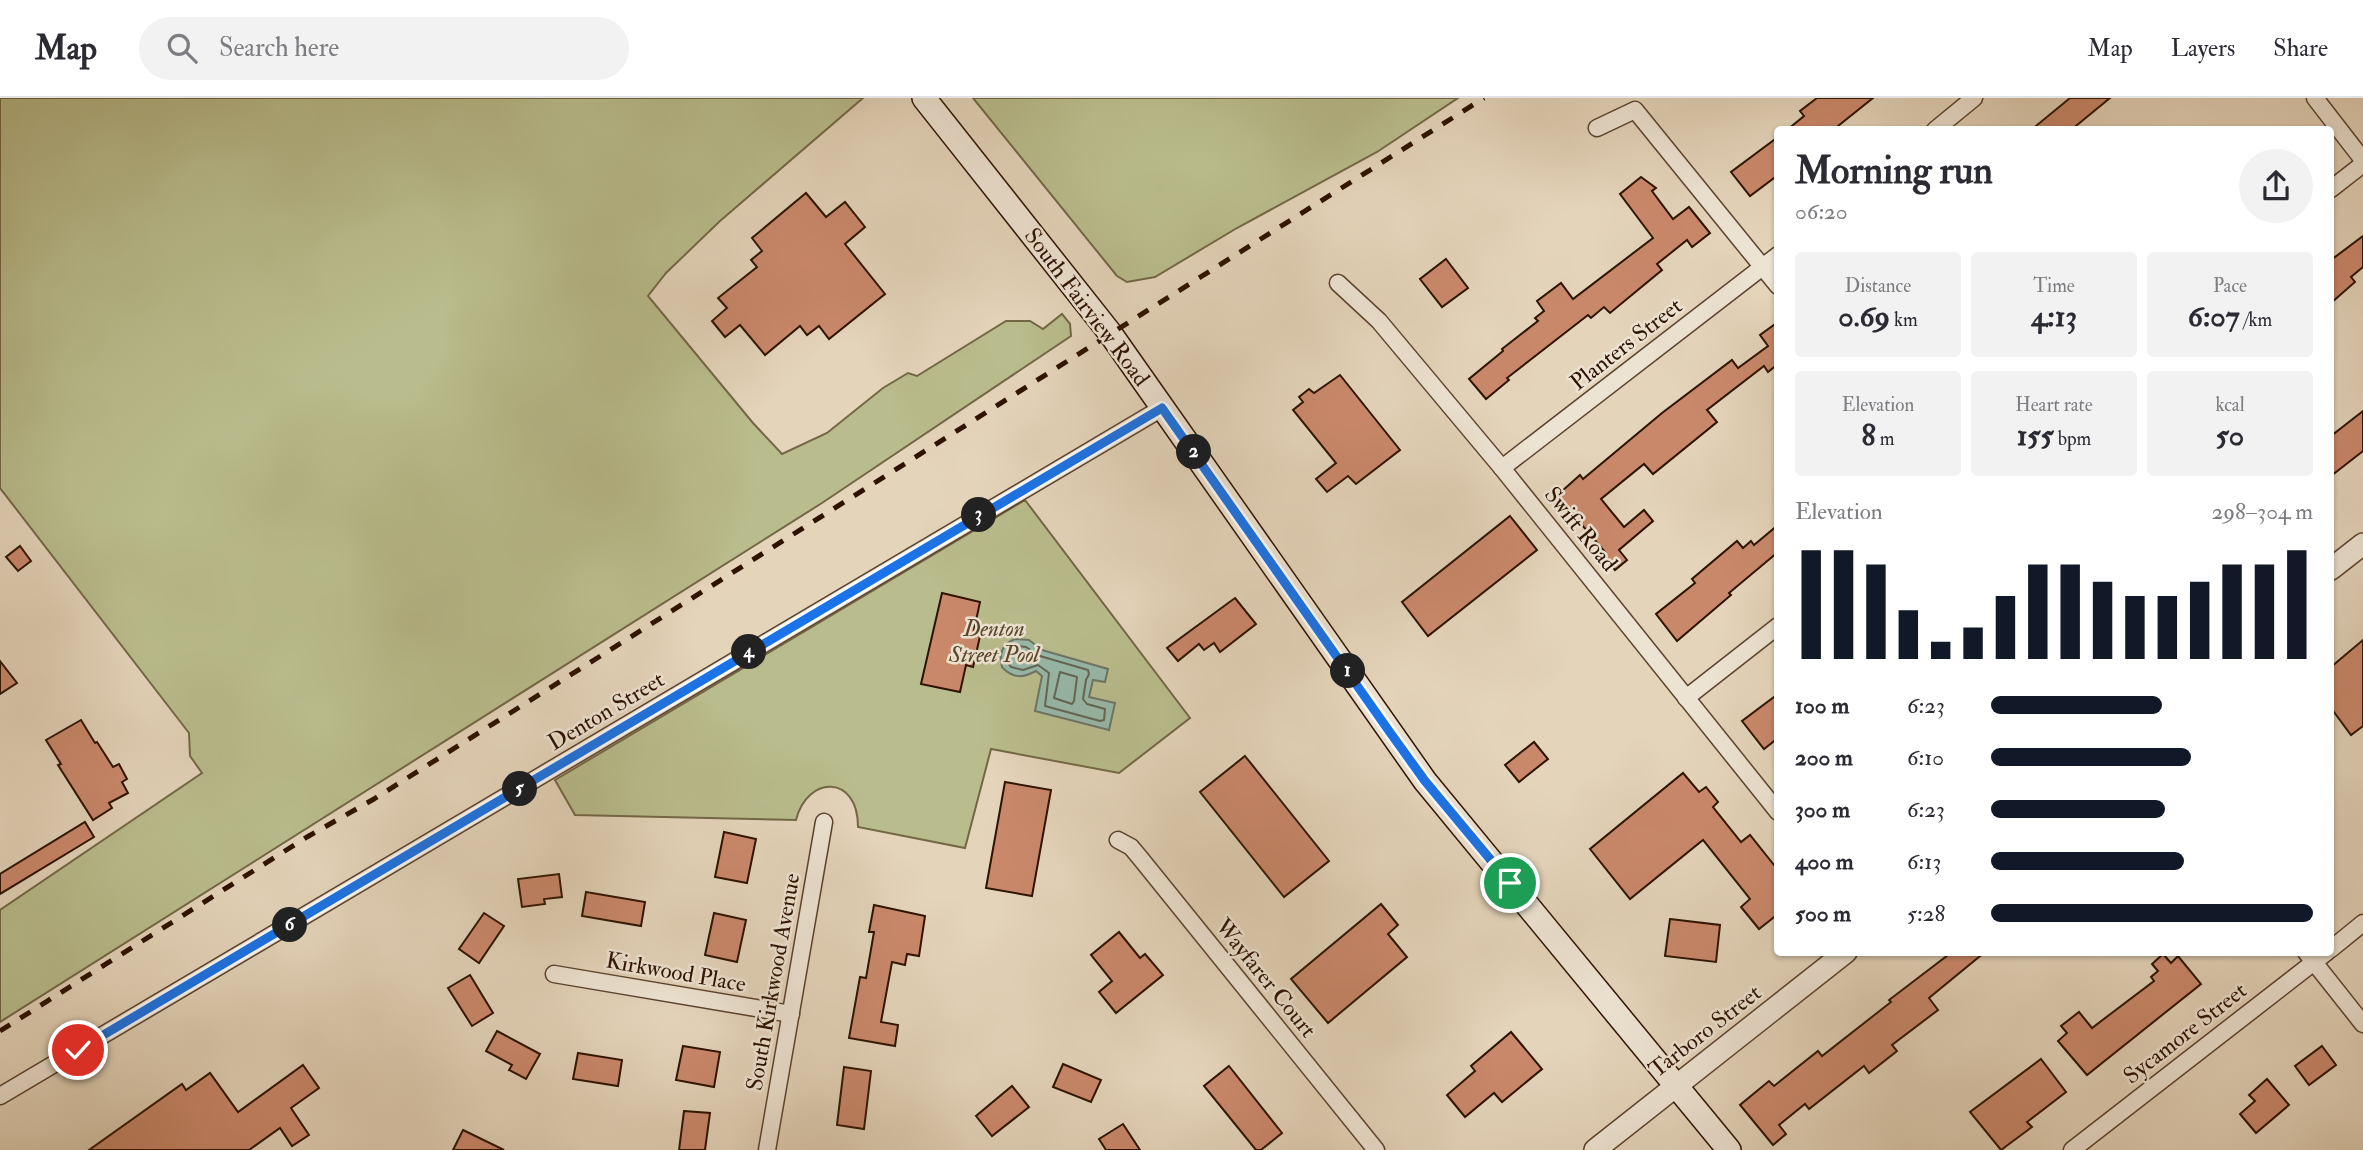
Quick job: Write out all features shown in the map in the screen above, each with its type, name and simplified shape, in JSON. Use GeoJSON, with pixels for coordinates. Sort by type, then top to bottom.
{"type":"FeatureCollection","features":[{"type":"Feature","properties":{"kind":"main road","name":"South Fairview Road"},"geometry":{"type":"LineString","coordinates":[[924,98],[1110,333],[1425,781],[1729,1150]]}},
{"type":"Feature","properties":{"kind":"street"},"geometry":{"type":"LineString","coordinates":[[1940,126],[1974,98]]}},
{"type":"Feature","properties":{"kind":"street"},"geometry":{"type":"LineString","coordinates":[[2315,98],[2363,162],[2334,186]]}},
{"type":"Feature","properties":{"kind":"street"},"geometry":{"type":"LineString","coordinates":[[1597,128],[1635,110],[1774,281]]}},
{"type":"Feature","properties":{"kind":"street","name":"Planters Street"},"geometry":{"type":"LineString","coordinates":[[1503,468],[1774,259]]}},
{"type":"Feature","properties":{"kind":"street","name":"Swift Road"},"geometry":{"type":"LineString","coordinates":[[1338,284],[1379,321],[1503,468],[1774,807]]}},
{"type":"Feature","properties":{"kind":"street","name":"Denton Street"},"geometry":{"type":"LineString","coordinates":[[0,1096],[1162,408]]}},
{"type":"Feature","properties":{"kind":"street"},"geometry":{"type":"LineString","coordinates":[[2334,567],[2363,544]]}},
{"type":"Feature","properties":{"kind":"street"},"geometry":{"type":"LineString","coordinates":[[1686,698],[1774,629]]}},
{"type":"Feature","properties":{"kind":"street","name":"South Kirkwood Avenue"},"geometry":{"type":"LineString","coordinates":[[766,1150],[824,822]]}},
{"type":"Feature","properties":{"kind":"street","name":"Wayfarer Court"},"geometry":{"type":"LineString","coordinates":[[1118,840],[1136,853],[1376,1150]]}},
{"type":"Feature","properties":{"kind":"street","name":"Sycamore Street"},"geometry":{"type":"LineString","coordinates":[[2334,943],[2363,923]]}},
{"type":"Feature","properties":{"kind":"street","name":"Tarboro Street"},"geometry":{"type":"LineString","coordinates":[[1595,1150],[1841,956]]}},
{"type":"Feature","properties":{"kind":"street","name":"Sycamore Street"},"geometry":{"type":"LineString","coordinates":[[2072,1150],[2316,956]]}},
{"type":"Feature","properties":{"kind":"street"},"geometry":{"type":"LineString","coordinates":[[2320,956],[2363,1024]]}},
{"type":"Feature","properties":{"kind":"street","name":"Kirkwood Place"},"geometry":{"type":"LineString","coordinates":[[554,974],[791,1014]]}},
{"type":"Feature","properties":{"kind":"green space"},"geometry":{"type":"Polygon","coordinates":[[[0,98],[863,98],[720,221],[666,273],[648,296],[753,423],[782,454],[827,433],[883,388],[908,373],[917,376],[1006,321],[1030,321],[1043,329],[1062,314],[1070,324],[1071,336],[822,503],[0,1022],[0,910],[202,773],[190,756],[189,733],[0,488],[0,98]]]}},
{"type":"Feature","properties":{"kind":"green space"},"geometry":{"type":"Polygon","coordinates":[[[973,98],[1458,98],[1377,152],[1237,228],[1155,277],[1127,282],[1117,276],[973,98]]]}},
{"type":"Feature","properties":{"kind":"green space","name":"Denton Street Pool"},"geometry":{"type":"Polygon","coordinates":[[[1025,500],[1190,718],[1119,773],[991,749],[965,848],[858,827],[856,810],[850,797],[831,787],[820,788],[810,795],[796,820],[575,815],[555,780],[1025,500]]]}},
{"type":"Feature","properties":{"kind":"water"},"geometry":{"type":"Polygon","coordinates":[[[1015,639],[1029,640],[1042,650],[1108,669],[1105,682],[1093,680],[1089,697],[1115,703],[1109,730],[1035,711],[1042,676],[1036,671],[1022,676],[1014,675],[1002,667],[1002,650],[1015,639]]]}},
{"type":"Feature","properties":{"kind":"building"},"geometry":{"type":"Polygon","coordinates":[[[1817,98],[1873,98],[1838,126],[1792,126],[1804,116],[1800,111],[1817,98]]]}},
{"type":"Feature","properties":{"kind":"building"},"geometry":{"type":"Polygon","coordinates":[[[2070,98],[2110,98],[2076,126],[2036,126],[2070,98]]]}},
{"type":"Feature","properties":{"kind":"building"},"geometry":{"type":"Polygon","coordinates":[[[1774,140],[1774,178],[1750,196],[1731,172],[1774,140]]]}},
{"type":"Feature","properties":{"kind":"building"},"geometry":{"type":"Polygon","coordinates":[[[1641,177],[1656,188],[1652,191],[1673,219],[1689,207],[1710,233],[1692,247],[1687,240],[1657,264],[1662,270],[1610,313],[1604,307],[1591,318],[1588,315],[1507,378],[1509,380],[1486,399],[1469,379],[1538,321],[1535,318],[1544,311],[1537,301],[1561,283],[1573,299],[1653,238],[1620,194],[1641,177]]]}},
{"type":"Feature","properties":{"kind":"building"},"geometry":{"type":"Polygon","coordinates":[[[806,193],[826,217],[845,202],[865,227],[845,244],[885,294],[829,339],[819,326],[807,335],[800,326],[765,355],[740,325],[725,337],[712,321],[727,308],[718,298],[757,267],[751,260],[762,251],[752,238],[806,193]]]}},
{"type":"Feature","properties":{"kind":"building"},"geometry":{"type":"Polygon","coordinates":[[[2363,236],[2363,267],[2351,277],[2355,282],[2334,300],[2334,258],[2363,236]]]}},
{"type":"Feature","properties":{"kind":"building"},"geometry":{"type":"Polygon","coordinates":[[[1446,259],[1468,288],[1442,307],[1420,279],[1446,259]]]}},
{"type":"Feature","properties":{"kind":"building"},"geometry":{"type":"Polygon","coordinates":[[[1774,325],[1774,367],[1768,372],[1764,366],[1707,410],[1717,422],[1653,474],[1644,464],[1601,499],[1624,527],[1644,510],[1653,521],[1619,550],[1627,560],[1615,570],[1602,554],[1605,552],[1577,519],[1573,522],[1553,499],[1580,475],[1583,479],[1662,413],[1732,360],[1738,368],[1768,346],[1760,335],[1774,325]]]}},
{"type":"Feature","properties":{"kind":"building"},"geometry":{"type":"Polygon","coordinates":[[[1340,375],[1400,450],[1356,484],[1348,476],[1327,492],[1316,479],[1336,463],[1293,410],[1303,402],[1299,397],[1309,389],[1314,393],[1340,375]]]}},
{"type":"Feature","properties":{"kind":"building"},"geometry":{"type":"Polygon","coordinates":[[[2363,411],[2363,451],[2334,474],[2334,434],[2363,411]]]}},
{"type":"Feature","properties":{"kind":"building"},"geometry":{"type":"Polygon","coordinates":[[[1510,516],[1537,550],[1428,636],[1402,602],[1510,516]]]}},
{"type":"Feature","properties":{"kind":"building"},"geometry":{"type":"Polygon","coordinates":[[[1774,528],[1774,555],[1677,641],[1656,614],[1695,583],[1692,579],[1737,541],[1743,548],[1751,541],[1754,545],[1774,528]]]}},
{"type":"Feature","properties":{"kind":"building"},"geometry":{"type":"Polygon","coordinates":[[[20,546],[31,561],[18,571],[6,557],[20,546]]]}},
{"type":"Feature","properties":{"kind":"building"},"geometry":{"type":"Polygon","coordinates":[[[942,593],[980,602],[974,630],[981,632],[973,667],[966,665],[960,692],[921,684],[942,593]]]}},
{"type":"Feature","properties":{"kind":"building"},"geometry":{"type":"Polygon","coordinates":[[[1235,598],[1256,624],[1220,652],[1214,643],[1204,650],[1199,644],[1178,661],[1167,648],[1235,598]]]}},
{"type":"Feature","properties":{"kind":"building"},"geometry":{"type":"Polygon","coordinates":[[[2363,640],[2363,726],[2351,735],[2334,712],[2334,664],[2363,640]]]}},
{"type":"Feature","properties":{"kind":"building"},"geometry":{"type":"Polygon","coordinates":[[[0,661],[17,683],[0,694],[0,661]]]}},
{"type":"Feature","properties":{"kind":"building"},"geometry":{"type":"Polygon","coordinates":[[[1774,697],[1774,741],[1764,749],[1742,721],[1774,697]]]}},
{"type":"Feature","properties":{"kind":"building"},"geometry":{"type":"Polygon","coordinates":[[[81,720],[113,767],[119,764],[127,779],[122,782],[128,793],[109,803],[112,808],[93,820],[58,765],[61,764],[46,740],[81,720]]]}},
{"type":"Feature","properties":{"kind":"building"},"geometry":{"type":"Polygon","coordinates":[[[1534,742],[1548,759],[1519,782],[1505,765],[1534,742]]]}},
{"type":"Feature","properties":{"kind":"building"},"geometry":{"type":"Polygon","coordinates":[[[1245,756],[1329,861],[1284,897],[1200,792],[1245,756]]]}},
{"type":"Feature","properties":{"kind":"building"},"geometry":{"type":"Polygon","coordinates":[[[1683,773],[1699,792],[1706,787],[1718,802],[1713,807],[1741,842],[1750,835],[1774,865],[1774,917],[1759,929],[1741,907],[1750,899],[1703,840],[1630,899],[1590,849],[1683,773]]]}},
{"type":"Feature","properties":{"kind":"building"},"geometry":{"type":"Polygon","coordinates":[[[1005,782],[1051,790],[1032,896],[986,888],[1005,782]]]}},
{"type":"Feature","properties":{"kind":"building"},"geometry":{"type":"Polygon","coordinates":[[[85,822],[94,837],[0,894],[0,874],[85,822]]]}},
{"type":"Feature","properties":{"kind":"building"},"geometry":{"type":"Polygon","coordinates":[[[724,832],[756,839],[747,883],[715,877],[724,832]]]}},
{"type":"Feature","properties":{"kind":"building"},"geometry":{"type":"Polygon","coordinates":[[[559,874],[562,897],[544,899],[545,904],[522,907],[518,879],[559,874]]]}},
{"type":"Feature","properties":{"kind":"building"},"geometry":{"type":"Polygon","coordinates":[[[586,892],[645,902],[641,926],[582,916],[586,892]]]}},
{"type":"Feature","properties":{"kind":"building"},"geometry":{"type":"Polygon","coordinates":[[[1381,904],[1398,925],[1388,934],[1407,957],[1328,1023],[1291,979],[1381,904]]]}},
{"type":"Feature","properties":{"kind":"building"},"geometry":{"type":"Polygon","coordinates":[[[874,905],[925,916],[919,956],[907,954],[905,965],[892,962],[881,1022],[898,1025],[895,1046],[849,1038],[860,977],[866,978],[874,932],[869,932],[874,905]]]}},
{"type":"Feature","properties":{"kind":"building"},"geometry":{"type":"Polygon","coordinates":[[[484,913],[504,926],[479,963],[459,949],[484,913]]]}},
{"type":"Feature","properties":{"kind":"building"},"geometry":{"type":"Polygon","coordinates":[[[714,913],[746,920],[737,962],[705,955],[714,913]]]}},
{"type":"Feature","properties":{"kind":"building"},"geometry":{"type":"Polygon","coordinates":[[[1670,919],[1720,925],[1716,962],[1665,956],[1670,919]]]}},
{"type":"Feature","properties":{"kind":"building"},"geometry":{"type":"Polygon","coordinates":[[[1119,932],[1140,958],[1145,954],[1163,975],[1116,1013],[1099,992],[1112,981],[1091,955],[1119,932]]]}},
{"type":"Feature","properties":{"kind":"building"},"geometry":{"type":"Polygon","coordinates":[[[1947,956],[1980,956],[1929,998],[1938,1010],[1892,1045],[1897,1051],[1869,1073],[1864,1066],[1809,1109],[1805,1104],[1779,1125],[1786,1134],[1773,1145],[1740,1105],[1769,1081],[1774,1086],[1818,1051],[1822,1056],[1891,1002],[1889,1000],[1947,956]]]}},
{"type":"Feature","properties":{"kind":"building"},"geometry":{"type":"Polygon","coordinates":[[[2161,956],[2165,956],[2171,963],[2178,956],[2201,984],[2087,1075],[2058,1041],[2067,1033],[2061,1026],[2079,1012],[2092,1028],[2154,981],[2151,977],[2158,971],[2152,964],[2161,956]]]}},
{"type":"Feature","properties":{"kind":"building"},"geometry":{"type":"Polygon","coordinates":[[[470,975],[493,1013],[472,1026],[448,988],[470,975]]]}},
{"type":"Feature","properties":{"kind":"building"},"geometry":{"type":"Polygon","coordinates":[[[497,1031],[540,1054],[526,1079],[509,1070],[512,1065],[486,1051],[497,1031]]]}},
{"type":"Feature","properties":{"kind":"building"},"geometry":{"type":"Polygon","coordinates":[[[1511,1032],[1542,1069],[1502,1102],[1494,1093],[1465,1117],[1447,1095],[1475,1071],[1471,1066],[1511,1032]]]}},
{"type":"Feature","properties":{"kind":"building"},"geometry":{"type":"Polygon","coordinates":[[[683,1046],[720,1052],[714,1087],[676,1080],[683,1046]]]}},
{"type":"Feature","properties":{"kind":"building"},"geometry":{"type":"Polygon","coordinates":[[[2322,1046],[2336,1065],[2309,1085],[2295,1066],[2322,1046]]]}},
{"type":"Feature","properties":{"kind":"building"},"geometry":{"type":"Polygon","coordinates":[[[578,1053],[622,1060],[618,1086],[573,1079],[578,1053]]]}},
{"type":"Feature","properties":{"kind":"building"},"geometry":{"type":"Polygon","coordinates":[[[2041,1059],[2066,1092],[2027,1122],[2032,1127],[2001,1150],[1970,1112],[2041,1059]]]}},
{"type":"Feature","properties":{"kind":"building"},"geometry":{"type":"Polygon","coordinates":[[[1063,1064],[1101,1080],[1091,1102],[1053,1087],[1063,1064]]]}},
{"type":"Feature","properties":{"kind":"building"},"geometry":{"type":"Polygon","coordinates":[[[303,1065],[319,1088],[291,1108],[309,1135],[292,1146],[280,1128],[249,1150],[89,1150],[182,1084],[186,1090],[210,1073],[238,1112],[303,1065]]]}},
{"type":"Feature","properties":{"kind":"building"},"geometry":{"type":"Polygon","coordinates":[[[1229,1066],[1282,1133],[1261,1150],[1256,1150],[1204,1086],[1229,1066]]]}},
{"type":"Feature","properties":{"kind":"building"},"geometry":{"type":"Polygon","coordinates":[[[844,1067],[871,1071],[864,1129],[837,1125],[844,1067]]]}},
{"type":"Feature","properties":{"kind":"building"},"geometry":{"type":"Polygon","coordinates":[[[2267,1079],[2289,1105],[2256,1133],[2240,1114],[2255,1101],[2249,1095],[2267,1079]]]}},
{"type":"Feature","properties":{"kind":"building"},"geometry":{"type":"Polygon","coordinates":[[[1012,1086],[1029,1107],[992,1136],[976,1116],[1012,1086]]]}},
{"type":"Feature","properties":{"kind":"building"},"geometry":{"type":"Polygon","coordinates":[[[684,1111],[710,1113],[705,1150],[679,1150],[684,1111]]]}},
{"type":"Feature","properties":{"kind":"building"},"geometry":{"type":"Polygon","coordinates":[[[1123,1124],[1140,1150],[1106,1150],[1099,1139],[1123,1124]]]}},
{"type":"Feature","properties":{"kind":"building"},"geometry":{"type":"Polygon","coordinates":[[[463,1130],[504,1150],[453,1150],[463,1130]]]}},
{"type":"Feature","properties":{"kind":"railway"},"geometry":{"type":"LineString","coordinates":[[0,1031],[307,837],[374,799],[1484,98]]}},
{"type":"Feature","properties":{"kind":"route"},"geometry":{"type":"LineString","coordinates":[[78,1050],[1162,408],[1425,781],[1510,883]]}}]}
